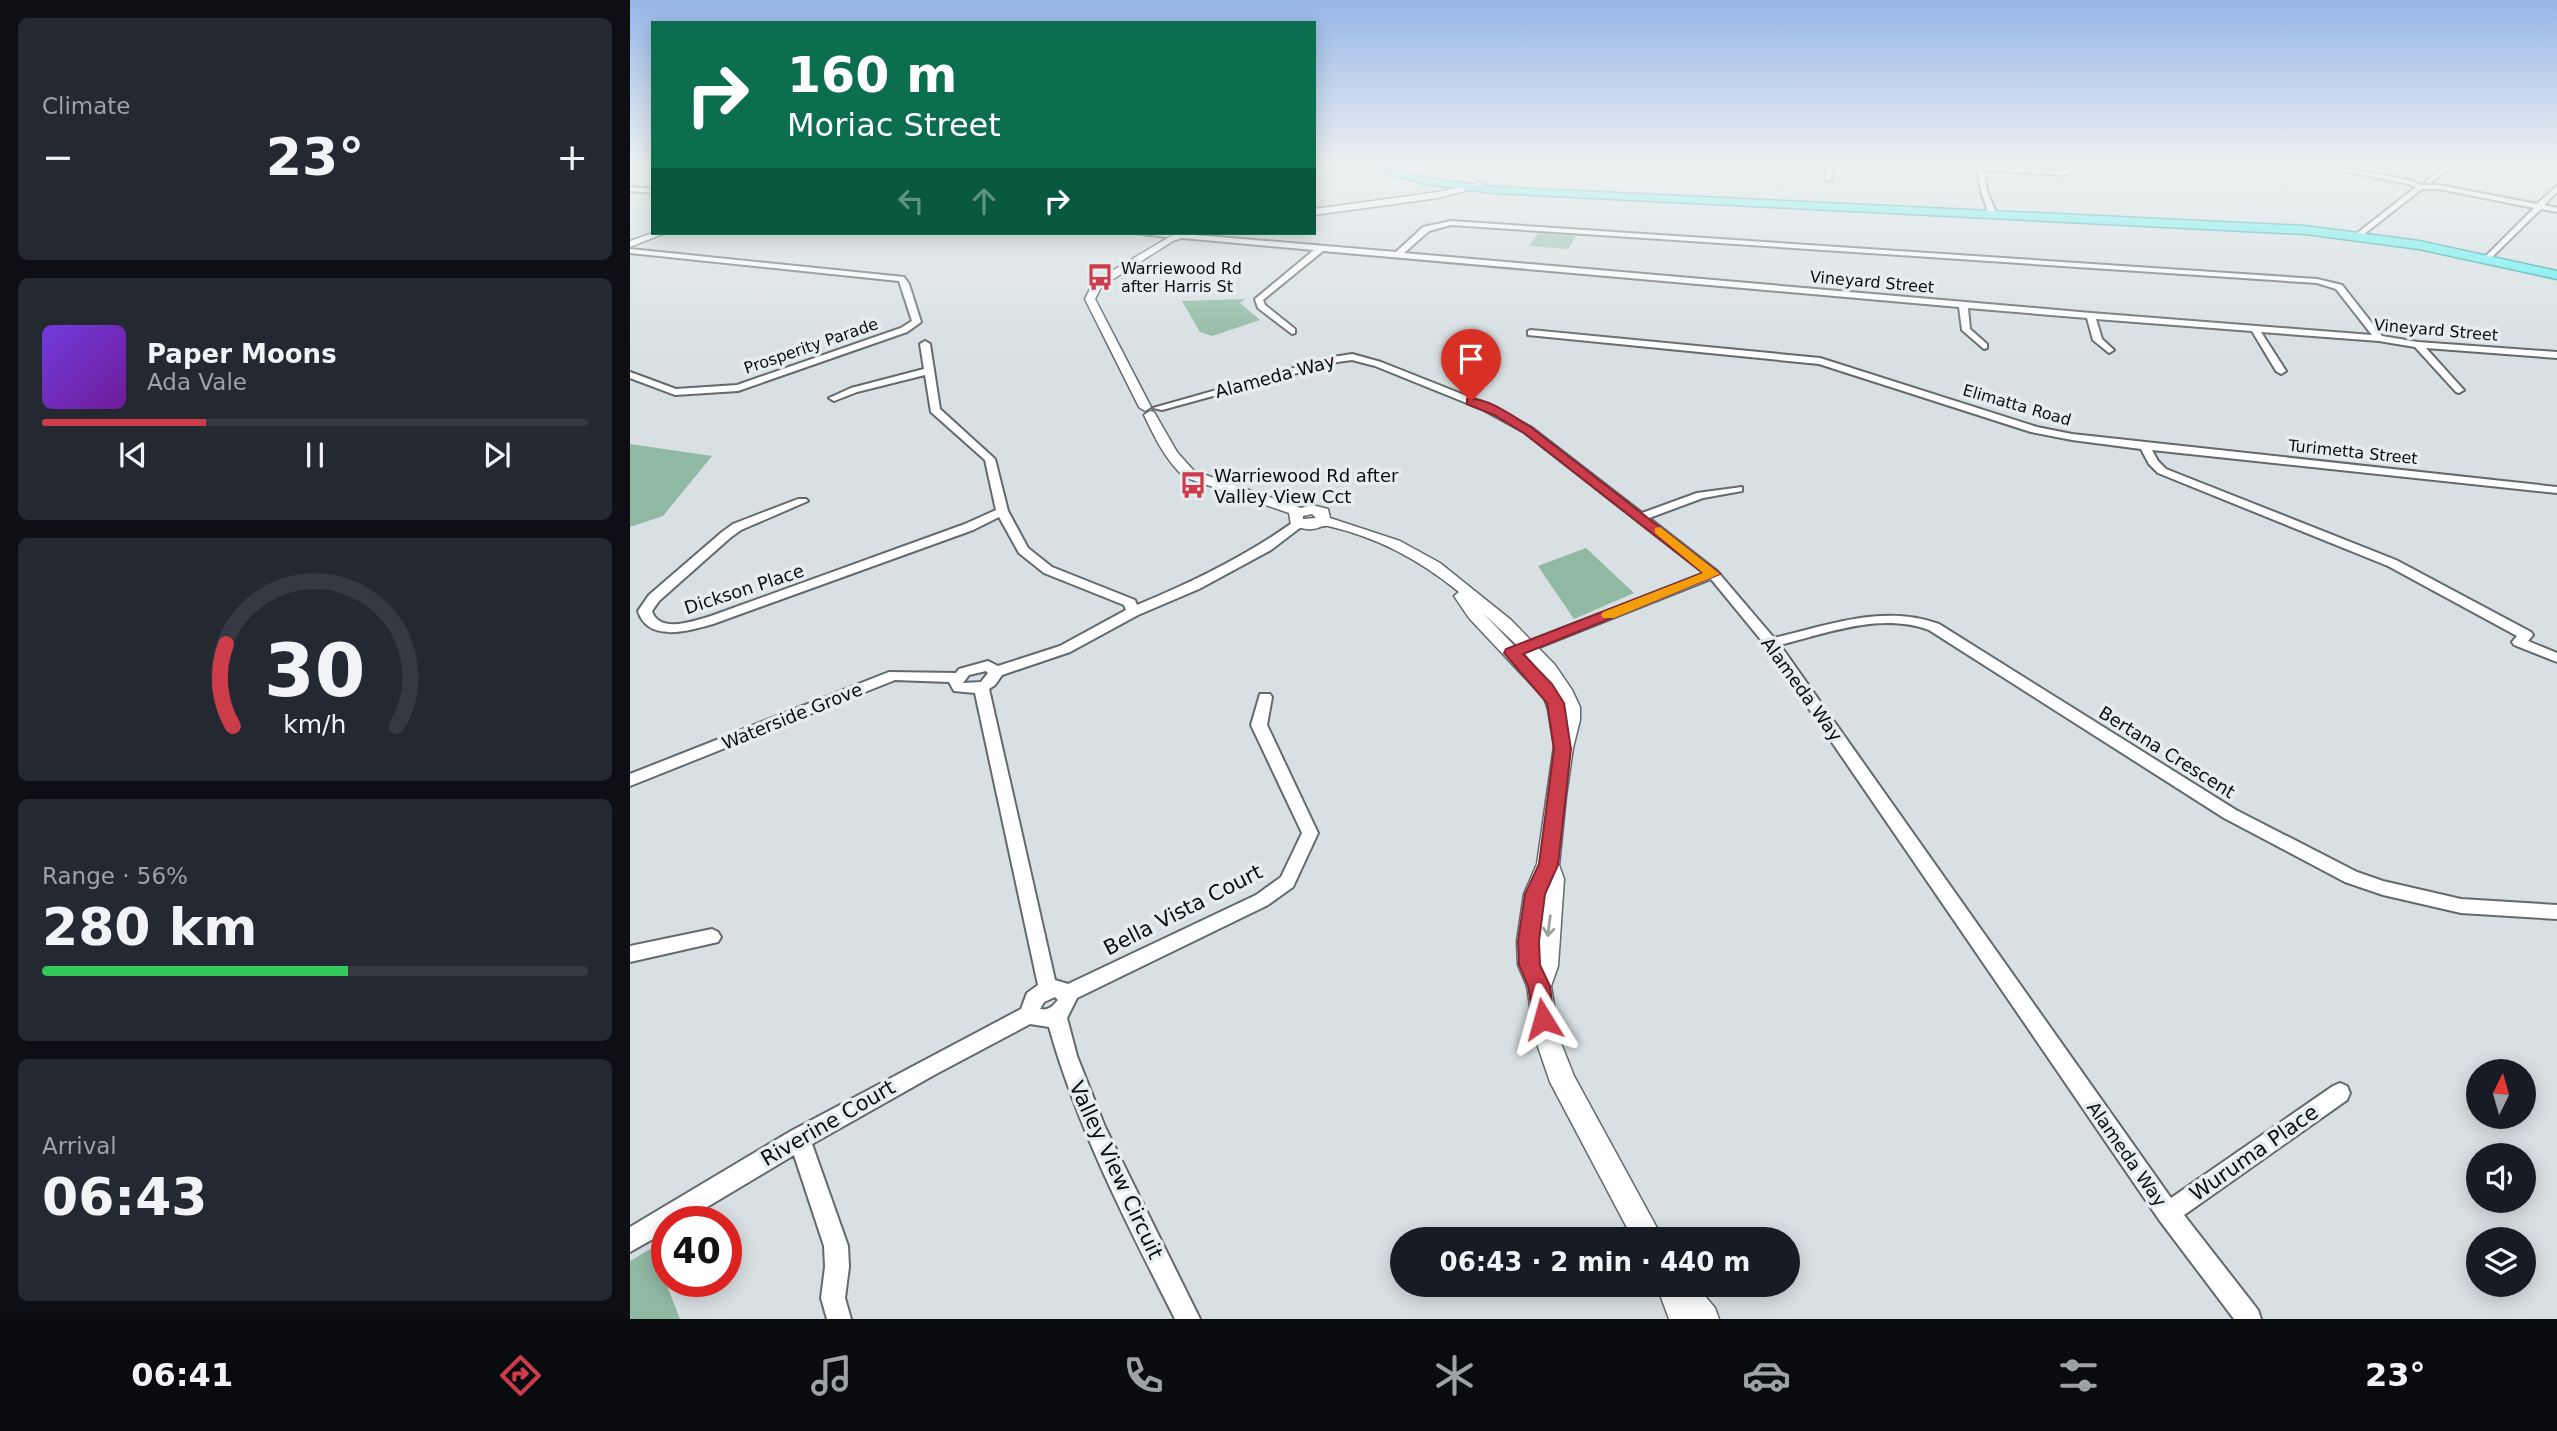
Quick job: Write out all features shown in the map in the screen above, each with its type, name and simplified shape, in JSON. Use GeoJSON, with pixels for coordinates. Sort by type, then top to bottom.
{"type":"FeatureCollection","features":[{"type":"Feature","properties":{"kind":"highway"},"geometry":{"type":"LineString","coordinates":[[2221,227],[2359,238],[2488,259],[2557,277]]}},
{"type":"Feature","properties":{"kind":"highway"},"geometry":{"type":"LineString","coordinates":[[2359,238],[2557,277]]}},
{"type":"Feature","properties":{"kind":"street"},"geometry":{"type":"LineString","coordinates":[[1398,255],[1426,229],[1436,227]]}},
{"type":"Feature","properties":{"kind":"street"},"geometry":{"type":"LineString","coordinates":[[1504,227],[2317,281],[2339,287],[2379,338]]}},
{"type":"Feature","properties":{"kind":"street"},"geometry":{"type":"LineString","coordinates":[[2359,238],[2373,227]]}},
{"type":"Feature","properties":{"kind":"street"},"geometry":{"type":"LineString","coordinates":[[2488,259],[2520,227]]}},
{"type":"Feature","properties":{"kind":"street"},"geometry":{"type":"LineString","coordinates":[[630,244],[655,235]]}},
{"type":"Feature","properties":{"kind":"street"},"geometry":{"type":"LineString","coordinates":[[1176,235],[1101,282],[1090,299],[1151,410],[1171,455],[1189,474],[1311,525],[1322,520],[1399,546],[1427,561],[1450,579],[1475,614],[1520,650],[1556,703],[1563,749],[1548,865],[1553,879],[1546,966],[1539,986],[1546,1038],[1563,1082],[1642,1227]]}},
{"type":"Feature","properties":{"kind":"street","name":"Vineyard Street"},"geometry":{"type":"LineString","coordinates":[[1176,235],[2557,355]]}},
{"type":"Feature","properties":{"kind":"street"},"geometry":{"type":"LineString","coordinates":[[1292,331],[1261,306],[1259,299],[1321,248]]}},
{"type":"Feature","properties":{"kind":"street","name":"Prosperity Parade"},"geometry":{"type":"LineString","coordinates":[[630,251],[901,279],[905,284],[916,322],[904,330],[738,388],[675,392],[630,375]]}},
{"type":"Feature","properties":{"kind":"street"},"geometry":{"type":"LineString","coordinates":[[1963,304],[1966,330],[1984,346]]}},
{"type":"Feature","properties":{"kind":"street"},"geometry":{"type":"LineString","coordinates":[[2091,316],[2098,340],[2109,350]]}},
{"type":"Feature","properties":{"kind":"street"},"geometry":{"type":"LineString","coordinates":[[2255,329],[2281,371]]}},
{"type":"Feature","properties":{"kind":"street","name":"Elimatta Road"},"geometry":{"type":"LineString","coordinates":[[1531,333],[1810,359],[2035,430],[2146,446]]}},
{"type":"Feature","properties":{"kind":"street"},"geometry":{"type":"LineString","coordinates":[[925,344],[934,410],[990,459],[1002,511],[1023,551],[1048,570],[1130,603],[1133,612]]}},
{"type":"Feature","properties":{"kind":"street"},"geometry":{"type":"LineString","coordinates":[[2418,345],[2459,390]]}},
{"type":"Feature","properties":{"kind":"street","name":"Alameda Way"},"geometry":{"type":"LineString","coordinates":[[1151,410],[1336,359],[1365,359],[1505,416],[1544,442],[1713,574],[1771,643],[2168,1213],[2249,1319]]}},
{"type":"Feature","properties":{"kind":"street"},"geometry":{"type":"LineString","coordinates":[[834,398],[854,390],[928,371]]}},
{"type":"Feature","properties":{"kind":"street"},"geometry":{"type":"LineString","coordinates":[[2146,446],[2153,462],[2162,471],[2392,563],[2526,635],[2519,642]]}},
{"type":"Feature","properties":{"kind":"street","name":"Turimetta Street"},"geometry":{"type":"LineString","coordinates":[[2146,446],[2557,490]]}},
{"type":"Feature","properties":{"kind":"street"},"geometry":{"type":"LineString","coordinates":[[1642,517],[1701,495],[1738,489]]}},
{"type":"Feature","properties":{"kind":"street","name":"Dickson Place"},"geometry":{"type":"LineString","coordinates":[[802,501],[737,527],[726,535],[654,598],[645,611],[648,621],[654,625],[674,628],[716,619],[969,527],[1002,511]]}},
{"type":"Feature","properties":{"kind":"street"},"geometry":{"type":"LineString","coordinates":[[996,672],[1065,649],[1133,612],[1206,580],[1267,547],[1299,518]]}},
{"type":"Feature","properties":{"kind":"street"},"geometry":{"type":"LineString","coordinates":[[1520,650],[1713,574]]}},
{"type":"Feature","properties":{"kind":"street","name":"Bertana Crescent"},"geometry":{"type":"LineString","coordinates":[[1771,643],[1882,618],[1916,619],[1934,627],[2230,814],[2351,877],[2384,888],[2460,906],[2557,912]]}},
{"type":"Feature","properties":{"kind":"street"},"geometry":{"type":"LineString","coordinates":[[2519,642],[2557,649]]}},
{"type":"Feature","properties":{"kind":"street"},"geometry":{"type":"LineString","coordinates":[[2519,642],[2557,658]]}},
{"type":"Feature","properties":{"kind":"street"},"geometry":{"type":"LineString","coordinates":[[988,666],[996,672],[994,678],[981,687],[959,688],[956,683],[958,678],[977,667],[988,666]]}},
{"type":"Feature","properties":{"kind":"street","name":"Waterside Grove"},"geometry":{"type":"LineString","coordinates":[[630,780],[894,676],[958,678]]}},
{"type":"Feature","properties":{"kind":"street"},"geometry":{"type":"LineString","coordinates":[[981,687],[1048,989]]}},
{"type":"Feature","properties":{"kind":"street","name":"Bella Vista Court"},"geometry":{"type":"LineString","coordinates":[[1068,993],[1262,900],[1287,882],[1310,833],[1259,726],[1265,697]]}},
{"type":"Feature","properties":{"kind":"street"},"geometry":{"type":"LineString","coordinates":[[630,954],[712,937]]}},
{"type":"Feature","properties":{"kind":"street"},"geometry":{"type":"LineString","coordinates":[[1048,989],[1063,989],[1068,993],[1069,1001],[1056,1016],[1036,1019],[1031,1014],[1033,1000],[1048,989]]}},
{"type":"Feature","properties":{"kind":"street","name":"Riverine Court"},"geometry":{"type":"LineString","coordinates":[[630,1240],[799,1138],[968,1045],[1031,1014]]}},
{"type":"Feature","properties":{"kind":"street","name":"Valley View Circuit"},"geometry":{"type":"LineString","coordinates":[[1056,1016],[1068,1067],[1095,1134],[1188,1319]]}},
{"type":"Feature","properties":{"kind":"street","name":"Wuruma Place"},"geometry":{"type":"LineString","coordinates":[[2168,1213],[2340,1093]]}},
{"type":"Feature","properties":{"kind":"street"},"geometry":{"type":"LineString","coordinates":[[799,1138],[836,1246],[834,1298],[839,1319]]}},
{"type":"Feature","properties":{"kind":"street"},"geometry":{"type":"LineString","coordinates":[[1678,1297],[1684,1319]]}},
{"type":"Feature","properties":{"kind":"street"},"geometry":{"type":"LineString","coordinates":[[1685,1297],[1703,1319]]}},
{"type":"Feature","properties":{"kind":"green space"},"geometry":{"type":"Polygon","coordinates":[[[1538,233],[1576,236],[1568,249],[1529,246],[1538,233]]]}},
{"type":"Feature","properties":{"kind":"green space"},"geometry":{"type":"Polygon","coordinates":[[[1245,299],[1240,303],[1260,320],[1212,336],[1200,332],[1182,301],[1245,299]]]}},
{"type":"Feature","properties":{"kind":"green space"},"geometry":{"type":"Polygon","coordinates":[[[630,444],[712,456],[663,516],[630,527],[630,444]]]}},
{"type":"Feature","properties":{"kind":"green space"},"geometry":{"type":"Polygon","coordinates":[[[1586,548],[1634,593],[1574,619],[1538,566],[1586,548]]]}},
{"type":"Feature","properties":{"kind":"green space"},"geometry":{"type":"Polygon","coordinates":[[[651,1249],[651,1297],[671,1297],[680,1319],[630,1319],[630,1261],[651,1249]]]}},
{"type":"Feature","properties":{"kind":"slow traffic"},"geometry":{"type":"LineString","coordinates":[[1608,615],[1713,574],[1660,531]]}},
{"type":"Feature","properties":{"kind":"place","name":"Warriewood Rd after Harris St"},"geometry":{"type":"Point","coordinates":[1100,277]}},
{"type":"Feature","properties":{"kind":"place","name":"Warriewood Rd after Valley View Cct"},"geometry":{"type":"Point","coordinates":[1193,485]}},
{"type":"Feature","properties":{"kind":"route"},"geometry":{"type":"LineString","coordinates":[[1471,401],[1528,430],[1713,574],[1512,653],[1546,688],[1556,703],[1563,749],[1548,865],[1535,894],[1529,941],[1530,965],[1539,986],[1543,1019]]}}]}
